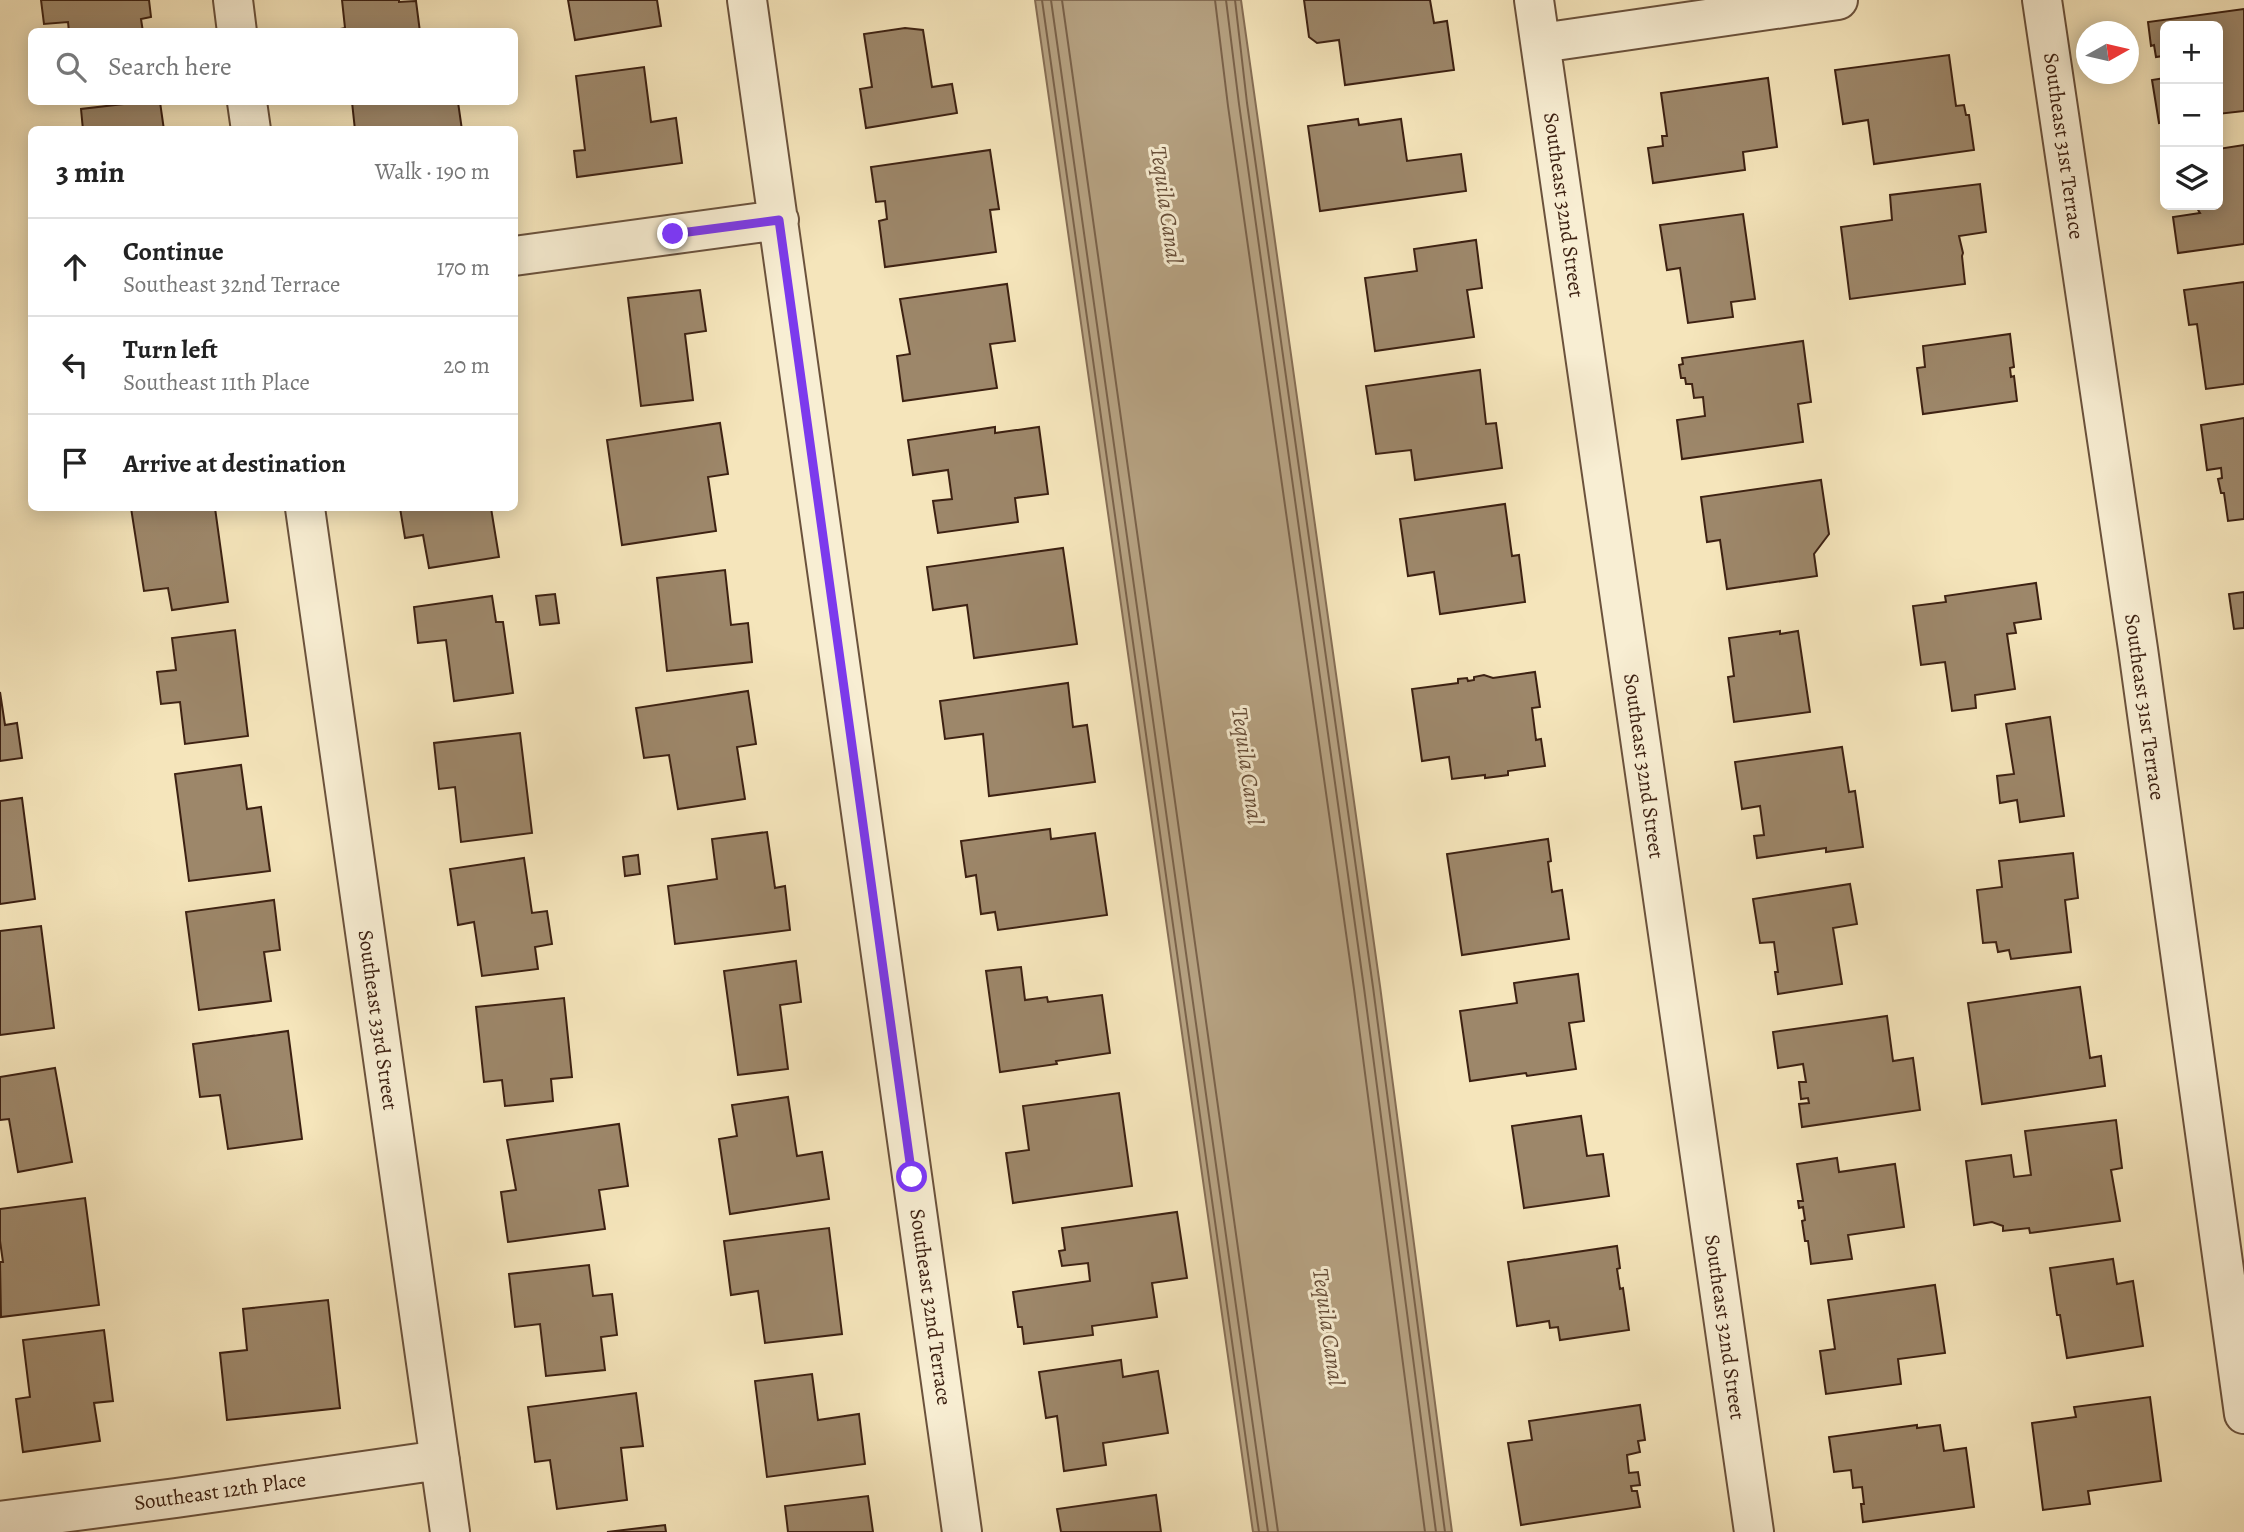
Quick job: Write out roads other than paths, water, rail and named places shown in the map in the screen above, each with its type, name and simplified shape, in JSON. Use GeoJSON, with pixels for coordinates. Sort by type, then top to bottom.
{"type":"FeatureCollection","features":[{"type":"Feature","properties":{"kind":"street"},"geometry":{"type":"LineString","coordinates":[[233,0],[236,28]]}},
{"type":"Feature","properties":{"kind":"street","name":"Southeast 32nd Terrace"},"geometry":{"type":"LineString","coordinates":[[747,0],[962,1532]]}},
{"type":"Feature","properties":{"kind":"street","name":"Southeast 32nd Street"},"geometry":{"type":"LineString","coordinates":[[1534,0],[1754,1532]]}},
{"type":"Feature","properties":{"kind":"street"},"geometry":{"type":"LineString","coordinates":[[1541,43],[1838,0]]}},
{"type":"Feature","properties":{"kind":"street","name":"Southeast 31st Terrace"},"geometry":{"type":"LineString","coordinates":[[2042,0],[2138,649],[2244,1414]]}},
{"type":"Feature","properties":{"kind":"street"},"geometry":{"type":"LineString","coordinates":[[247,105],[250,126]]}},
{"type":"Feature","properties":{"kind":"street"},"geometry":{"type":"LineString","coordinates":[[518,255],[779,220]]}},
{"type":"Feature","properties":{"kind":"street","name":"Southeast 33rd Street"},"geometry":{"type":"LineString","coordinates":[[305,511],[450,1532]]}},
{"type":"Feature","properties":{"kind":"street","name":"Southeast 12th Place"},"geometry":{"type":"LineString","coordinates":[[0,1521],[440,1460]]}},
{"type":"Feature","properties":{"kind":"water","name":"Tequila Canal"},"geometry":{"type":"Polygon","coordinates":[[[1035,0],[1241,0],[1380,986],[1452,1532],[1253,1532],[1035,0]]]}}]}
